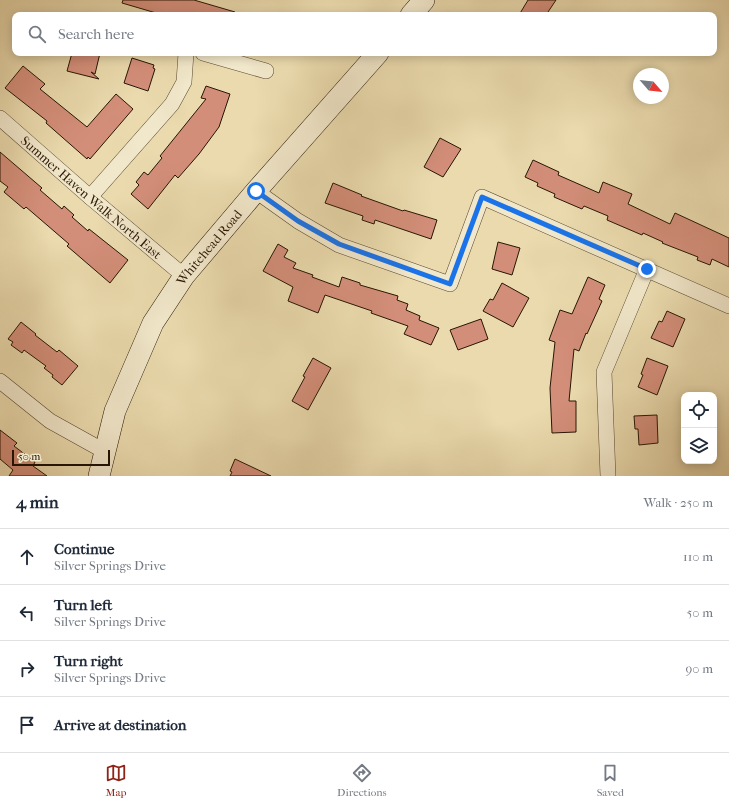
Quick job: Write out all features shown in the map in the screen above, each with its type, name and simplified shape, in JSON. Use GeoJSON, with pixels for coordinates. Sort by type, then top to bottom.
{"type":"FeatureCollection","features":[{"type":"Feature","properties":{"kind":"street"},"geometry":{"type":"LineString","coordinates":[[414,12],[424,0]]}},
{"type":"Feature","properties":{"kind":"street"},"geometry":{"type":"LineString","coordinates":[[90,197],[172,104],[184,82],[186,56]]}},
{"type":"Feature","properties":{"kind":"street"},"geometry":{"type":"LineString","coordinates":[[214,56],[266,71]]}},
{"type":"Feature","properties":{"kind":"street","name":"Whitehead Road"},"geometry":{"type":"LineString","coordinates":[[99,476],[115,411],[153,324],[184,276],[256,191],[375,56]]}},
{"type":"Feature","properties":{"kind":"street","name":"Summer Haven Walk North East"},"geometry":{"type":"LineString","coordinates":[[0,118],[90,197],[184,276]]}},
{"type":"Feature","properties":{"kind":"street"},"geometry":{"type":"LineString","coordinates":[[256,191],[298,221],[339,244],[450,284],[482,197],[729,306]]}},
{"type":"Feature","properties":{"kind":"street"},"geometry":{"type":"LineString","coordinates":[[608,476],[604,372],[647,269]]}},
{"type":"Feature","properties":{"kind":"street"},"geometry":{"type":"LineString","coordinates":[[0,381],[50,421],[104,451]]}},
{"type":"Feature","properties":{"kind":"building"},"geometry":{"type":"Polygon","coordinates":[[[123,0],[194,0],[235,12],[153,12],[122,3],[123,0]]]}},
{"type":"Feature","properties":{"kind":"building"},"geometry":{"type":"Polygon","coordinates":[[[528,0],[556,0],[548,12],[521,12],[528,0]]]}},
{"type":"Feature","properties":{"kind":"building"},"geometry":{"type":"Polygon","coordinates":[[[71,56],[99,56],[95,74],[91,72],[99,79],[67,71],[71,56]]]}},
{"type":"Feature","properties":{"kind":"building"},"geometry":{"type":"Polygon","coordinates":[[[132,58],[154,65],[153,68],[155,69],[148,91],[124,83],[132,58]]]}},
{"type":"Feature","properties":{"kind":"building"},"geometry":{"type":"Polygon","coordinates":[[[23,66],[45,84],[40,89],[87,127],[116,94],[133,109],[90,159],[88,157],[87,159],[46,123],[47,121],[5,88],[23,66]]]}},
{"type":"Feature","properties":{"kind":"building"},"geometry":{"type":"Polygon","coordinates":[[[206,86],[230,94],[219,127],[199,154],[178,178],[175,175],[148,209],[131,194],[139,185],[136,182],[144,172],[148,175],[162,158],[160,156],[206,99],[201,98],[206,86]]]}},
{"type":"Feature","properties":{"kind":"building"},"geometry":{"type":"Polygon","coordinates":[[[440,138],[461,149],[443,177],[424,167],[440,138]]]}},
{"type":"Feature","properties":{"kind":"building"},"geometry":{"type":"Polygon","coordinates":[[[0,152],[42,188],[40,190],[62,209],[64,206],[74,215],[72,217],[88,231],[89,229],[128,260],[110,283],[67,246],[69,244],[26,207],[24,209],[4,192],[8,187],[0,181],[0,152]]]}},
{"type":"Feature","properties":{"kind":"building"},"geometry":{"type":"Polygon","coordinates":[[[533,160],[559,172],[558,175],[599,193],[603,182],[632,194],[628,204],[670,224],[675,213],[729,238],[729,267],[712,259],[710,265],[697,260],[698,257],[662,243],[663,242],[643,233],[642,235],[607,220],[608,216],[584,206],[582,209],[554,197],[555,194],[537,186],[538,183],[525,177],[533,160]]]}},
{"type":"Feature","properties":{"kind":"building"},"geometry":{"type":"Polygon","coordinates":[[[333,183],[362,195],[361,196],[403,211],[404,210],[437,220],[431,239],[375,220],[374,224],[362,220],[363,216],[325,203],[333,183]]]}},
{"type":"Feature","properties":{"kind":"building"},"geometry":{"type":"Polygon","coordinates":[[[498,242],[520,248],[512,275],[492,269],[498,242]]]}},
{"type":"Feature","properties":{"kind":"building"},"geometry":{"type":"Polygon","coordinates":[[[278,244],[288,250],[284,257],[296,263],[293,268],[313,275],[312,277],[339,287],[342,277],[360,283],[360,285],[398,296],[397,300],[408,304],[406,310],[420,316],[419,320],[439,328],[431,345],[404,334],[408,326],[371,313],[372,311],[325,295],[318,313],[288,301],[293,287],[263,271],[278,244]]]}},
{"type":"Feature","properties":{"kind":"building"},"geometry":{"type":"Polygon","coordinates":[[[588,277],[605,285],[599,299],[602,301],[579,351],[574,349],[569,401],[576,401],[576,432],[552,433],[550,388],[555,342],[549,340],[560,310],[572,314],[588,277]]]}},
{"type":"Feature","properties":{"kind":"building"},"geometry":{"type":"Polygon","coordinates":[[[502,283],[529,298],[513,327],[483,311],[490,299],[493,300],[502,283]]]}},
{"type":"Feature","properties":{"kind":"building"},"geometry":{"type":"Polygon","coordinates":[[[667,311],[685,319],[673,347],[651,338],[659,321],[662,322],[667,311]]]}},
{"type":"Feature","properties":{"kind":"building"},"geometry":{"type":"Polygon","coordinates":[[[481,319],[488,339],[458,350],[450,330],[481,319]]]}},
{"type":"Feature","properties":{"kind":"building"},"geometry":{"type":"Polygon","coordinates":[[[21,322],[57,352],[59,350],[78,366],[62,385],[44,368],[46,366],[24,350],[22,353],[11,345],[13,342],[8,339],[21,322]]]}},
{"type":"Feature","properties":{"kind":"building"},"geometry":{"type":"Polygon","coordinates":[[[313,358],[331,368],[308,410],[292,401],[313,358]]]}},
{"type":"Feature","properties":{"kind":"building"},"geometry":{"type":"Polygon","coordinates":[[[647,358],[668,366],[657,395],[638,387],[643,375],[641,374],[647,358]]]}},
{"type":"Feature","properties":{"kind":"building"},"geometry":{"type":"Polygon","coordinates":[[[657,415],[658,443],[639,445],[638,429],[635,429],[634,416],[657,415]]]}},
{"type":"Feature","properties":{"kind":"building"},"geometry":{"type":"Polygon","coordinates":[[[0,430],[17,443],[14,446],[35,462],[33,466],[47,476],[9,476],[13,470],[0,459],[0,430]]]}},
{"type":"Feature","properties":{"kind":"building"},"geometry":{"type":"Polygon","coordinates":[[[235,459],[271,476],[230,476],[232,472],[230,471],[235,459]]]}},
{"type":"Feature","properties":{"kind":"route"},"geometry":{"type":"LineString","coordinates":[[256,191],[298,221],[339,244],[450,284],[482,197],[647,269]]}}]}
